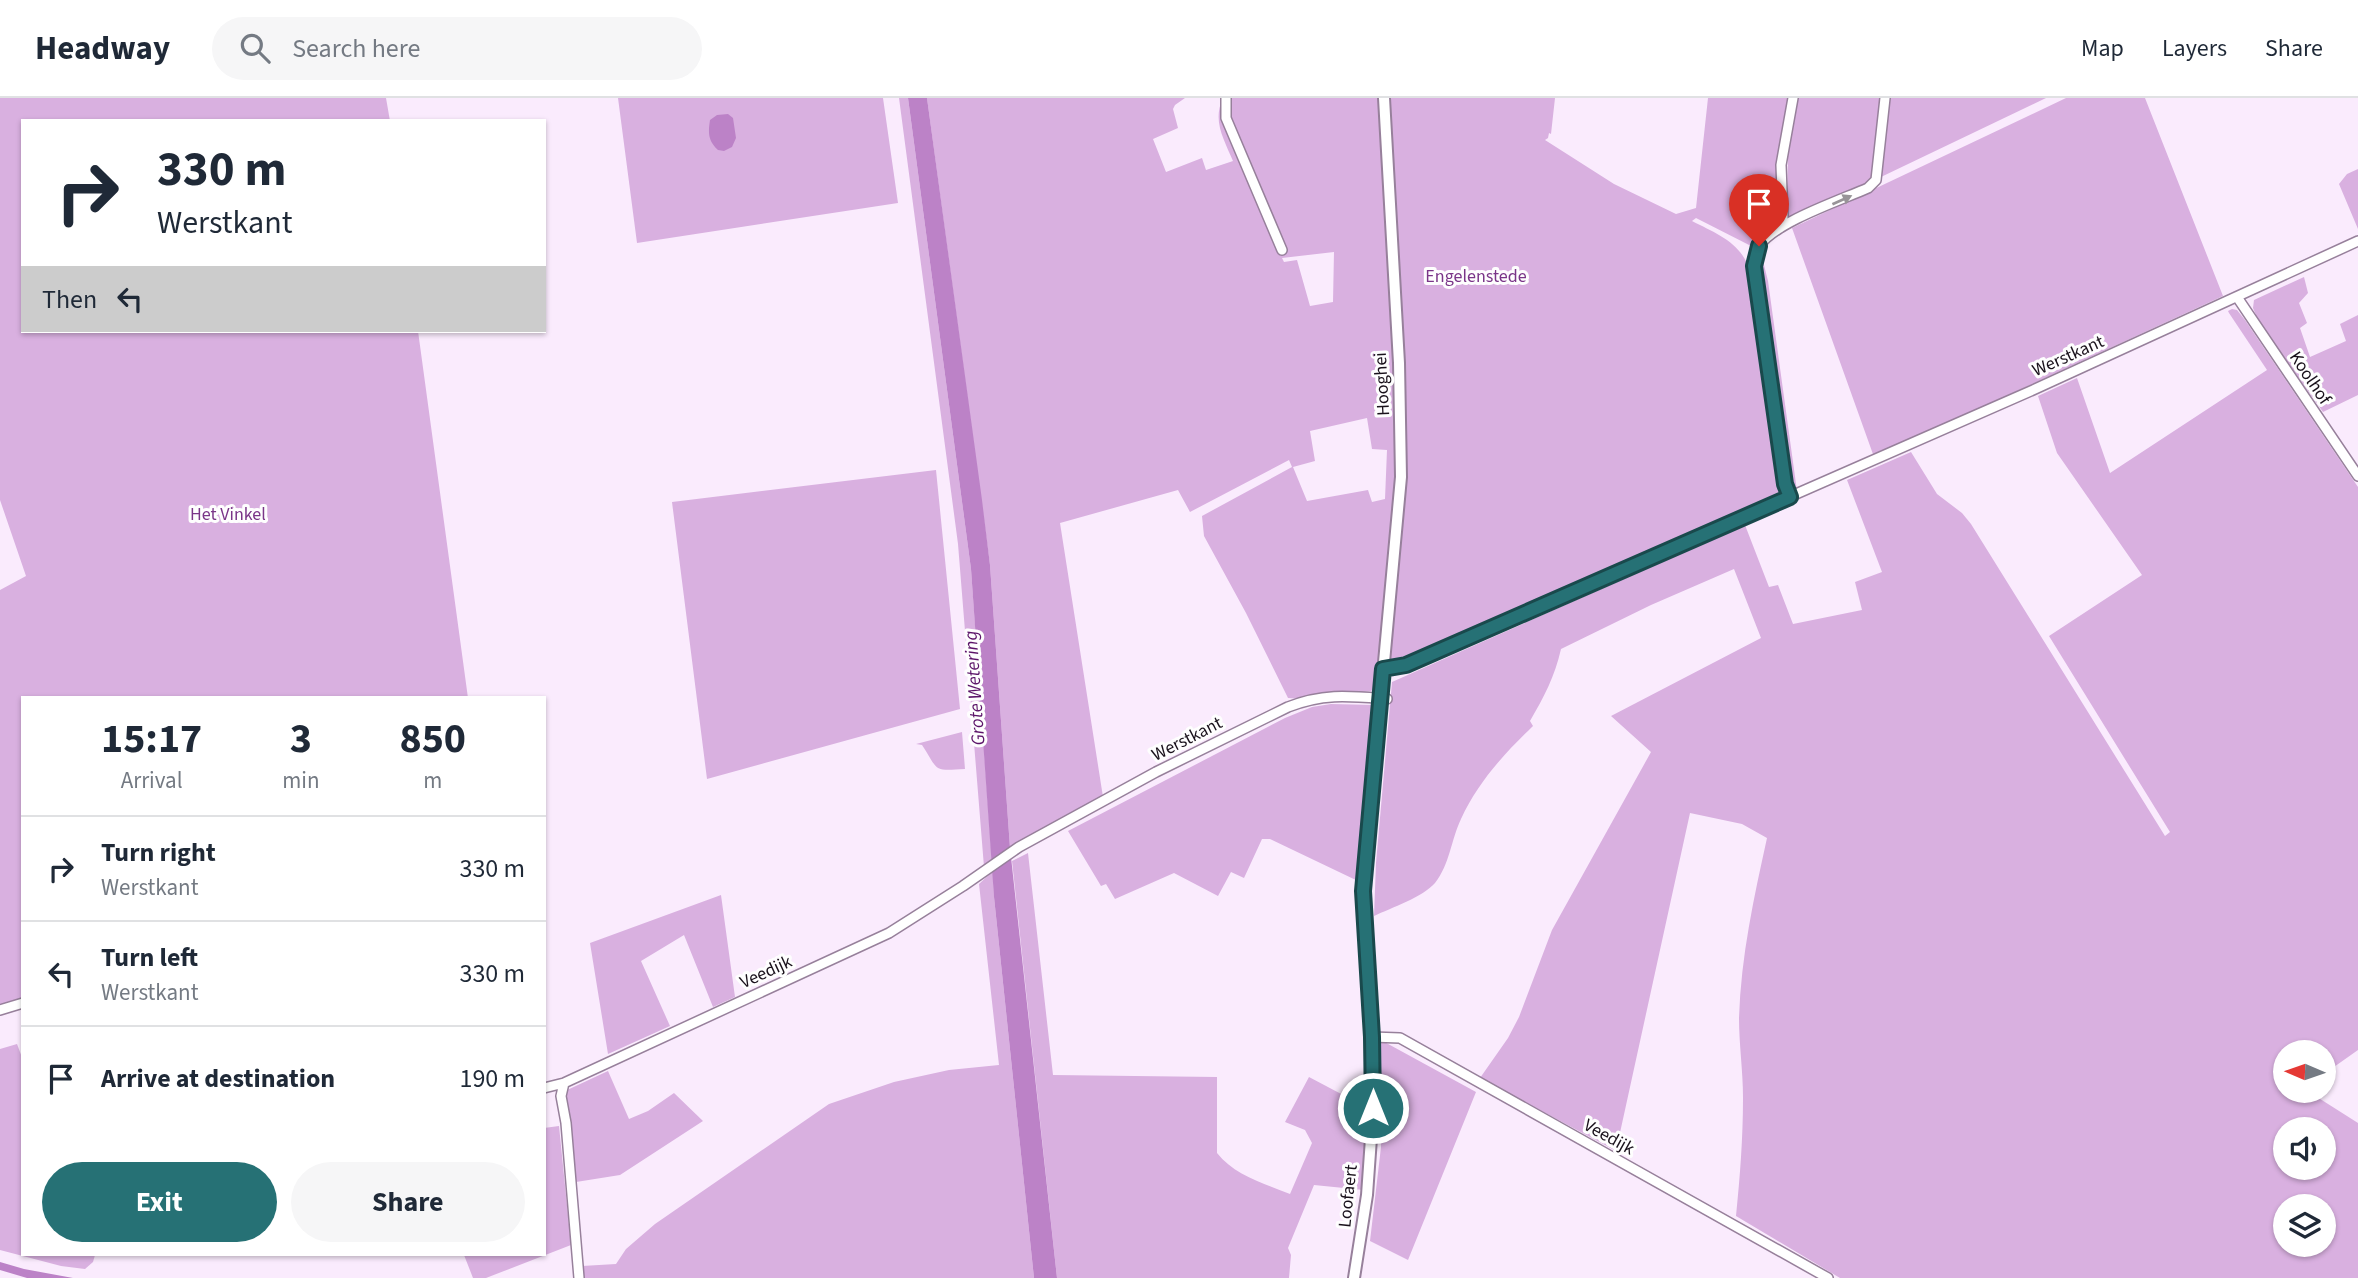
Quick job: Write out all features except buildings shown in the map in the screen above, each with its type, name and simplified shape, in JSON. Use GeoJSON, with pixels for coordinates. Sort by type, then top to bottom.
{"type":"FeatureCollection","features":[{"type":"Feature","properties":{"kind":"street"},"geometry":{"type":"LineString","coordinates":[[1226,98],[1226,118],[1282,250]]}},
{"type":"Feature","properties":{"kind":"street","name":"Hooghei"},"geometry":{"type":"LineString","coordinates":[[1383,669],[1401,477],[1402,427],[1384,98]]}},
{"type":"Feature","properties":{"kind":"street"},"geometry":{"type":"LineString","coordinates":[[1780,228],[1783,217],[1782,164],[1793,98]]}},
{"type":"Feature","properties":{"kind":"street"},"geometry":{"type":"LineString","coordinates":[[1790,497],[1785,484],[1754,266],[1759,246],[1780,228],[1868,188],[1876,180],[1885,98]]}},
{"type":"Feature","properties":{"kind":"street","name":"Werstkant"},"geometry":{"type":"LineString","coordinates":[[1383,669],[1406,665],[1790,497],[2358,241]]}},
{"type":"Feature","properties":{"kind":"street","name":"Koolhof"},"geometry":{"type":"LineString","coordinates":[[2236,297],[2358,476]]}},
{"type":"Feature","properties":{"kind":"street","name":"Loofaert"},"geometry":{"type":"LineString","coordinates":[[1354,1278],[1366,1208],[1372,1124],[1372,1037],[1363,891],[1384,699],[1383,669]]}},
{"type":"Feature","properties":{"kind":"street","name":"Werstkant"},"geometry":{"type":"LineString","coordinates":[[992,866],[1019,847],[1156,772],[1288,707],[1326,696],[1384,699]]}},
{"type":"Feature","properties":{"kind":"street","name":"Veedijk"},"geometry":{"type":"LineString","coordinates":[[547,1088],[564,1083],[889,933],[992,866]]}},
{"type":"Feature","properties":{"kind":"street"},"geometry":{"type":"LineString","coordinates":[[0,1010],[21,1004]]}},
{"type":"Feature","properties":{"kind":"street","name":"Veedijk"},"geometry":{"type":"LineString","coordinates":[[1372,1037],[1400,1038],[1828,1278]]}},
{"type":"Feature","properties":{"kind":"street"},"geometry":{"type":"LineString","coordinates":[[564,1083],[561,1096],[566,1123],[579,1278]]}},
{"type":"Feature","properties":{"kind":"street"},"geometry":{"type":"LineString","coordinates":[[547,1088],[561,1096]]}},
{"type":"Feature","properties":{"kind":"green space","name":"Het Vinkel"},"geometry":{"type":"Polygon","coordinates":[[[0,98],[386,98],[390,119],[21,119],[21,333],[418,333],[468,696],[21,696],[21,999],[0,1006],[0,590],[26,576],[0,500],[0,98]]]}},
{"type":"Feature","properties":{"kind":"green space"},"geometry":{"type":"Polygon","coordinates":[[[618,98],[883,98],[898,203],[637,243],[618,98]]]}},
{"type":"Feature","properties":{"kind":"green space"},"geometry":{"type":"Polygon","coordinates":[[[899,98],[908,98],[971,569],[992,860],[984,867],[958,544],[899,98]]]}},
{"type":"Feature","properties":{"kind":"green space","name":"Engelenstede"},"geometry":{"type":"Polygon","coordinates":[[[927,98],[1185,98],[1173,109],[1178,128],[1153,139],[1166,172],[1202,158],[1206,170],[1233,161],[1219,122],[1223,98],[1555,98],[1551,134],[1549,133],[1545,140],[1614,184],[1676,214],[1696,208],[1708,98],[2046,98],[1789,221],[1788,114],[1781,218],[1777,227],[1755,248],[1696,218],[1692,221],[1734,246],[1741,253],[1750,271],[1781,484],[1778,495],[1771,502],[1379,673],[1377,686],[1371,691],[1303,699],[1288,698],[1204,536],[1202,516],[1292,467],[1289,460],[1190,512],[1178,490],[1060,523],[1103,797],[1010,848],[990,565],[927,98]],[[1334,252],[1282,258],[1284,262],[1297,260],[1310,306],[1333,302],[1334,252]],[[1367,418],[1310,431],[1315,461],[1293,467],[1307,501],[1368,490],[1372,502],[1385,499],[1387,450],[1372,449],[1367,418]]]}},
{"type":"Feature","properties":{"kind":"green space"},"geometry":{"type":"Polygon","coordinates":[[[2066,98],[2145,98],[2223,296],[1874,457],[1792,228],[2066,98]]]}},
{"type":"Feature","properties":{"kind":"green space"},"geometry":{"type":"Polygon","coordinates":[[[2358,169],[2358,229],[2339,184],[2347,174],[2358,169]]]}},
{"type":"Feature","properties":{"kind":"green space"},"geometry":{"type":"Polygon","coordinates":[[[1762,257],[1768,281],[1797,491],[1790,484],[1758,275],[1762,257]]]}},
{"type":"Feature","properties":{"kind":"green space"},"geometry":{"type":"Polygon","coordinates":[[[2304,277],[2308,293],[2299,303],[2307,323],[2300,328],[2310,357],[2346,341],[2340,324],[2358,315],[2358,395],[2323,412],[2258,320],[2253,308],[2254,300],[2304,277]]]}},
{"type":"Feature","properties":{"kind":"green space"},"geometry":{"type":"Polygon","coordinates":[[[2237,310],[2245,320],[2358,487],[2358,1050],[2336,1066],[2336,1040],[2273,1040],[2273,1103],[2326,1103],[2358,1123],[2358,1278],[1840,1278],[1736,1216],[1743,1113],[1740,995],[1749,927],[1767,838],[1742,824],[1690,813],[1616,1151],[1480,1078],[1508,1038],[1519,1017],[1552,930],[1651,752],[1611,716],[1761,638],[1734,569],[1651,605],[1561,649],[1549,686],[1530,721],[1533,726],[1502,758],[1475,793],[1461,819],[1440,876],[1430,888],[1374,916],[1392,682],[1745,525],[1769,587],[1778,585],[1793,624],[1862,610],[1855,582],[1882,572],[1847,480],[1911,452],[1937,494],[1962,513],[1971,524],[2165,836],[2170,832],[2049,636],[2142,575],[2057,453],[2038,396],[2077,378],[2110,473],[2267,370],[2228,311],[2237,310]]]}},
{"type":"Feature","properties":{"kind":"green space"},"geometry":{"type":"Polygon","coordinates":[[[936,470],[960,709],[707,779],[672,502],[936,470]]]}},
{"type":"Feature","properties":{"kind":"green space"},"geometry":{"type":"Polygon","coordinates":[[[1331,704],[1374,705],[1360,882],[1270,839],[1262,839],[1244,878],[1231,872],[1218,896],[1174,873],[1115,899],[1106,884],[1101,886],[1068,831],[1285,718],[1312,707],[1331,704]]]}},
{"type":"Feature","properties":{"kind":"green space"},"geometry":{"type":"Polygon","coordinates":[[[962,732],[965,769],[938,768],[922,745],[916,744],[962,732]]]}},
{"type":"Feature","properties":{"kind":"green space"},"geometry":{"type":"Polygon","coordinates":[[[1028,853],[1053,1075],[1217,1077],[1217,1153],[1241,1173],[1290,1194],[1312,1143],[1305,1130],[1285,1122],[1309,1077],[1362,1105],[1368,1112],[1364,1190],[1314,1185],[1288,1248],[1291,1255],[1289,1278],[1057,1278],[1012,861],[1028,853]]]}},
{"type":"Feature","properties":{"kind":"green space"},"geometry":{"type":"Polygon","coordinates":[[[993,871],[1034,1278],[583,1278],[582,1266],[616,1264],[626,1249],[655,1224],[829,1104],[894,1082],[949,1070],[999,1065],[979,884],[993,871]]]}},
{"type":"Feature","properties":{"kind":"green space"},"geometry":{"type":"Polygon","coordinates":[[[721,895],[735,997],[713,1007],[684,935],[641,961],[670,1026],[608,1054],[590,943],[721,895]]]}},
{"type":"Feature","properties":{"kind":"green space"},"geometry":{"type":"Polygon","coordinates":[[[1379,1039],[1476,1092],[1408,1260],[1370,1241],[1381,1147],[1379,1039]]]}},
{"type":"Feature","properties":{"kind":"green space"},"geometry":{"type":"Polygon","coordinates":[[[17,1044],[21,1055],[21,1256],[0,1250],[0,1049],[17,1044]]]}},
{"type":"Feature","properties":{"kind":"green space"},"geometry":{"type":"Polygon","coordinates":[[[608,1071],[629,1119],[648,1111],[674,1093],[703,1121],[620,1175],[576,1182],[565,1091],[608,1071]]]}},
{"type":"Feature","properties":{"kind":"green space"},"geometry":{"type":"Polygon","coordinates":[[[559,1126],[571,1245],[546,1255],[546,1128],[559,1126]]]}},
{"type":"Feature","properties":{"kind":"green space"},"geometry":{"type":"Polygon","coordinates":[[[23,1256],[95,1256],[93,1262],[85,1269],[23,1256]]]}},
{"type":"Feature","properties":{"kind":"green space"},"geometry":{"type":"Polygon","coordinates":[[[464,1256],[543,1256],[486,1278],[473,1278],[464,1256]]]}},
{"type":"Feature","properties":{"kind":"shaded area"},"geometry":{"type":"Polygon","coordinates":[[[908,98],[927,98],[982,500],[990,565],[1010,848],[1057,1278],[1034,1278],[994,897],[971,569],[908,98]]]}},
{"type":"Feature","properties":{"kind":"shaded area"},"geometry":{"type":"Polygon","coordinates":[[[728,114],[733,118],[736,138],[732,147],[724,151],[718,150],[710,137],[710,120],[717,115],[728,114]]]}},
{"type":"Feature","properties":{"kind":"shaded area"},"geometry":{"type":"Polygon","coordinates":[[[0,1262],[73,1278],[27,1278],[0,1270],[0,1262]]]}},
{"type":"Feature","properties":{"kind":"route"},"geometry":{"type":"LineString","coordinates":[[1373,1108],[1372,1037],[1363,891],[1383,669],[1406,665],[1790,497],[1785,484],[1754,266],[1759,246]]}},
{"type":"Feature","properties":{"kind":"water label","name":"Grote Wetering"},"geometry":{"type":"Point","coordinates":[975,688]}}]}
